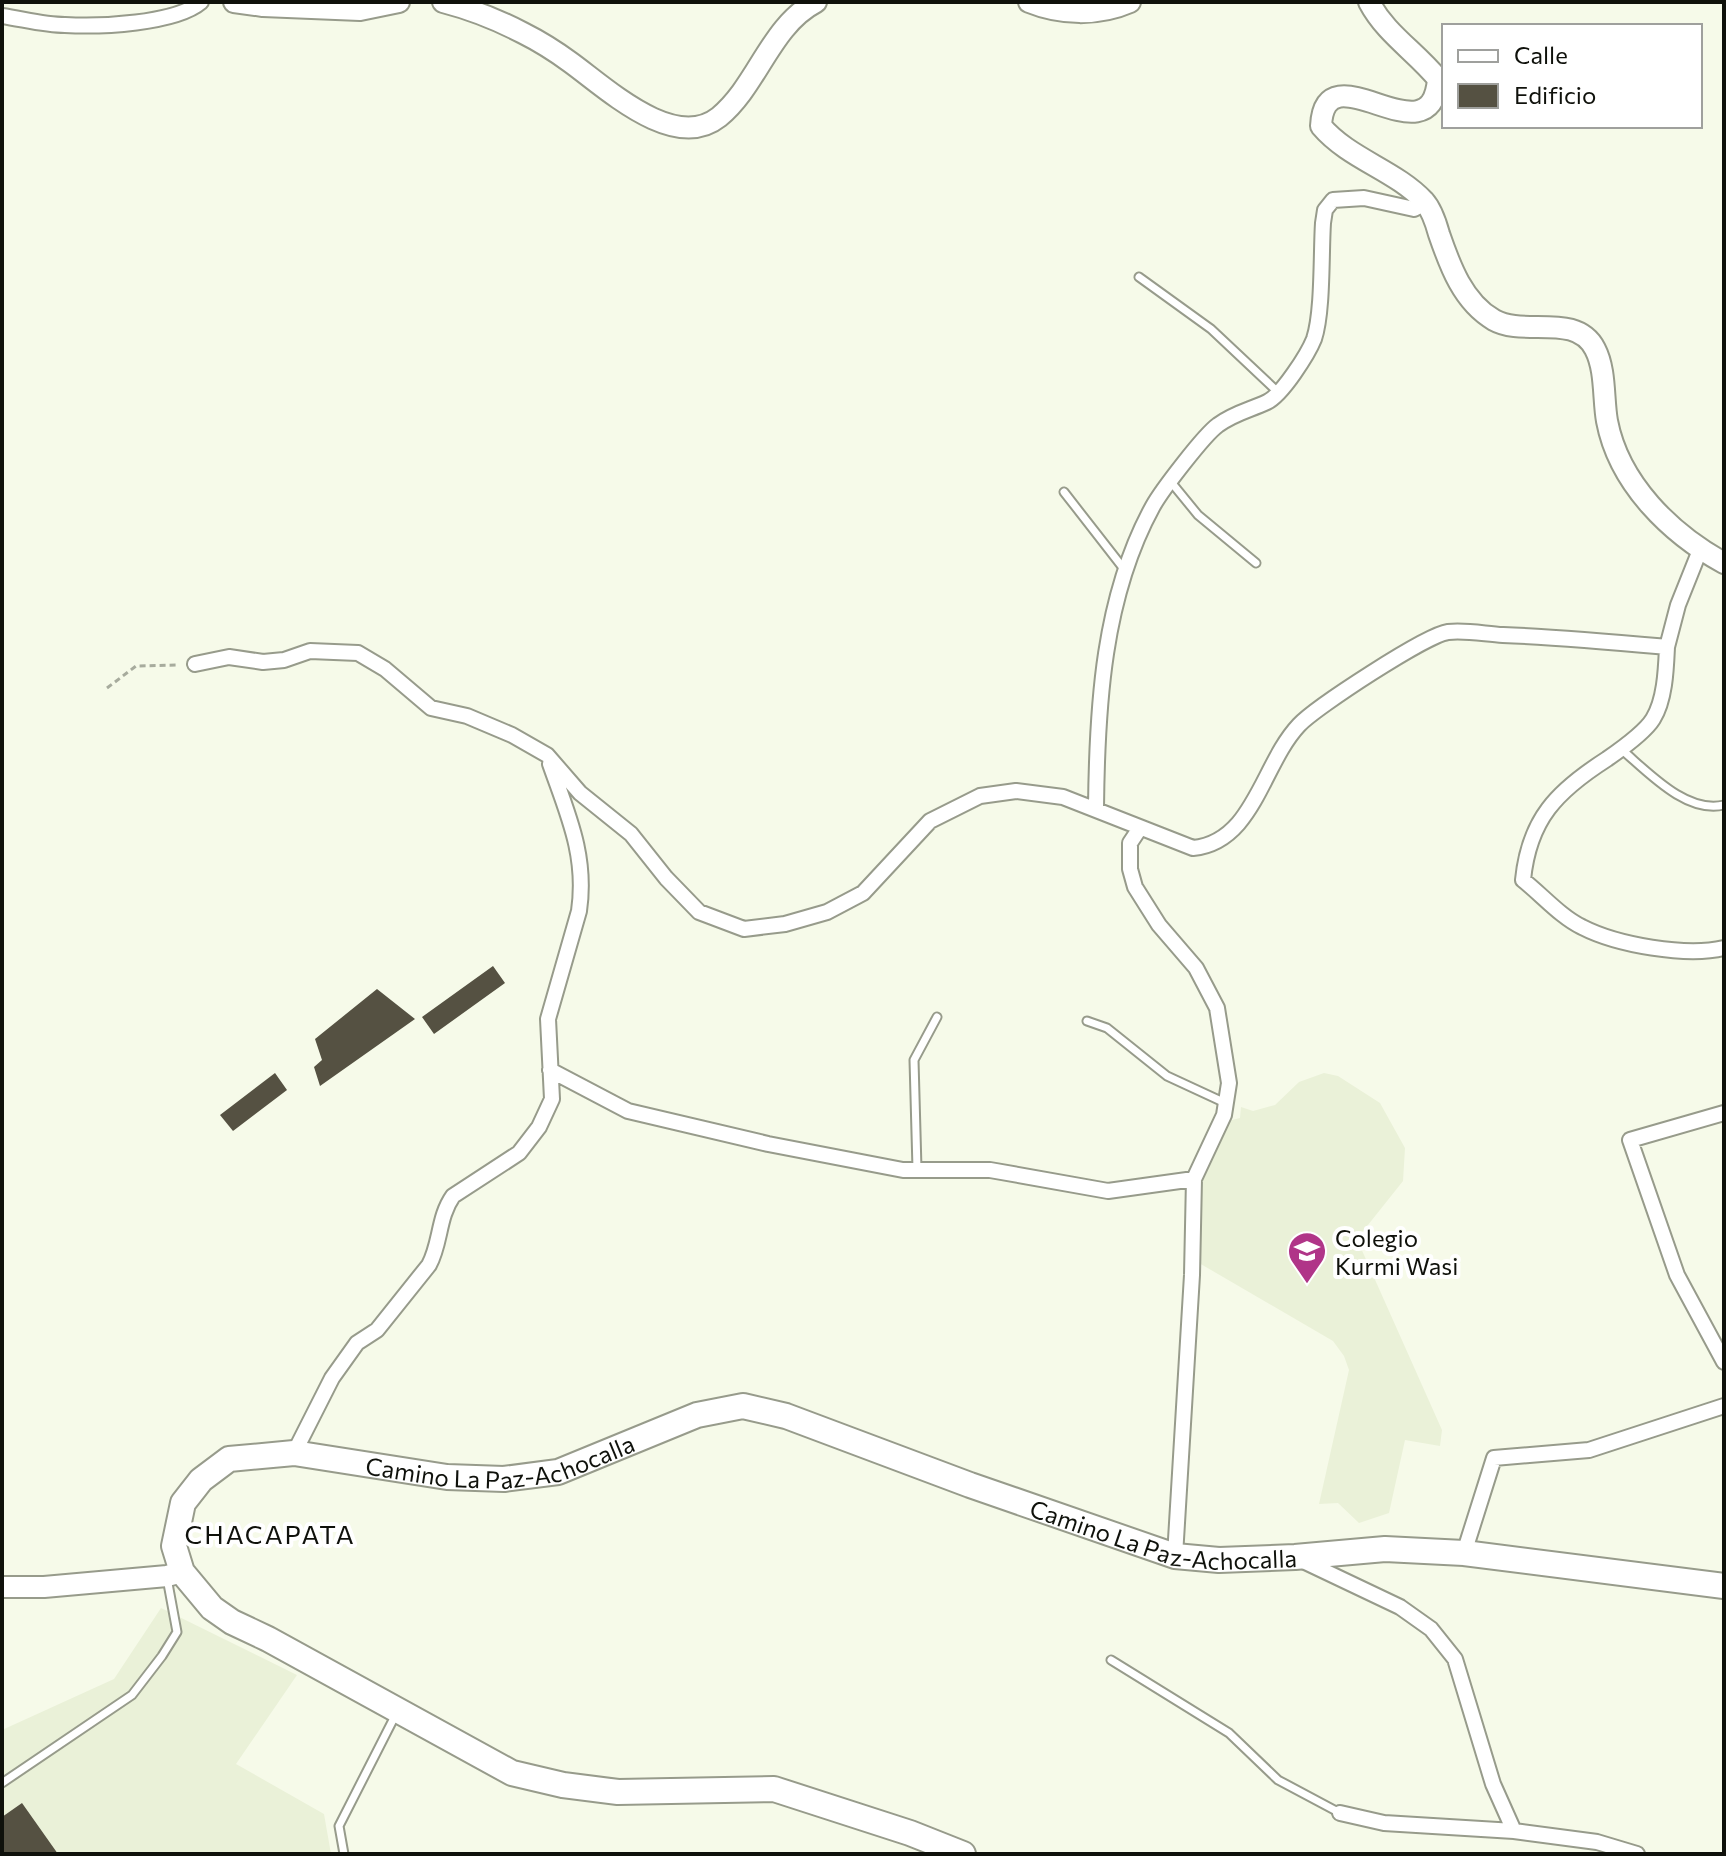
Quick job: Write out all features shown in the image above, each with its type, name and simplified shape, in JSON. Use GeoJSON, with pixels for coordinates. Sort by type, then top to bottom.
{"type":"FeatureCollection","features":[{"type":"Feature","properties":{"kind":"main road"},"geometry":{"type":"LineString","coordinates":[[234,2],[360,10],[399,2]]}},
{"type":"Feature","properties":{"kind":"main road"},"geometry":{"type":"LineString","coordinates":[[443,2],[463,7],[522,32],[566,59],[637,112],[670,124],[698,127],[717,118],[733,102],[774,42],[804,8],[816,2]]}},
{"type":"Feature","properties":{"kind":"main road"},"geometry":{"type":"LineString","coordinates":[[1029,2],[1078,13],[1113,9],[1130,2]]}},
{"type":"Feature","properties":{"kind":"main road"},"geometry":{"type":"LineString","coordinates":[[1369,2],[1398,42],[1438,79],[1436,96],[1424,109],[1404,113],[1347,94],[1332,100],[1322,111],[1321,126],[1335,142],[1410,189],[1426,203],[1452,272],[1471,300],[1495,321],[1569,329],[1582,334],[1595,348],[1608,425],[1622,461],[1644,499],[1675,530],[1700,550],[1724,563]]}},
{"type":"Feature","properties":{"kind":"main road","name":"Camino La Paz-Achocalla"},"geometry":{"type":"LineString","coordinates":[[174,1574],[174,1546],[183,1503],[201,1480],[229,1459],[294,1453],[447,1477],[504,1479],[558,1472],[697,1415],[743,1406],[786,1416],[970,1485],[1175,1556],[1219,1560],[1385,1549],[1464,1553],[1724,1586]]}},
{"type":"Feature","properties":{"kind":"main road"},"geometry":{"type":"LineString","coordinates":[[2,1587],[44,1587],[174,1574],[232,1622],[512,1773],[563,1785],[618,1792],[774,1789],[910,1833],[963,1854]]}},
{"type":"Feature","properties":{"kind":"street"},"geometry":{"type":"LineString","coordinates":[[2,16],[64,25],[128,22],[175,15],[201,2]]}},
{"type":"Feature","properties":{"kind":"street"},"geometry":{"type":"LineString","coordinates":[[1096,808],[1097,723],[1116,600],[1154,504],[1214,428],[1233,414],[1267,402],[1279,393],[1313,340],[1325,210],[1333,200],[1364,198],[1414,209],[1426,203]]}},
{"type":"Feature","properties":{"kind":"street"},"geometry":{"type":"LineString","coordinates":[[1700,550],[1678,605],[1667,647],[1666,677],[1653,719],[1621,749],[1581,775],[1543,813],[1526,858],[1523,880],[1581,927],[1623,941],[1703,953],[1724,948]]}},
{"type":"Feature","properties":{"kind":"street"},"geometry":{"type":"LineString","coordinates":[[195,664],[229,657],[263,662],[284,660],[310,651],[358,653],[385,669],[431,708],[467,716],[512,735],[547,755],[580,793],[631,834],[666,878],[699,912],[744,929],[785,924],[827,912],[863,893],[930,821],[980,796],[1016,791],[1063,797],[1193,848],[1209,846],[1226,837],[1239,823],[1287,740],[1300,724],[1318,709],[1423,642],[1447,632],[1667,647]]}},
{"type":"Feature","properties":{"kind":"street"},"geometry":{"type":"LineString","coordinates":[[294,1453],[332,1378],[357,1343],[377,1330],[429,1265],[434,1256],[442,1218],[453,1196],[519,1153],[539,1127],[552,1099],[548,1019],[579,911],[581,894],[578,844],[547,755]]}},
{"type":"Feature","properties":{"kind":"street"},"geometry":{"type":"LineString","coordinates":[[1140,828],[1130,843],[1130,869],[1135,887],[1159,925],[1196,968],[1217,1008],[1229,1083],[1224,1115],[1194,1179],[1192,1275],[1175,1556]]}},
{"type":"Feature","properties":{"kind":"street"},"geometry":{"type":"LineString","coordinates":[[550,1070],[628,1111],[768,1144],[903,1170],[990,1170],[1108,1191],[1194,1179]]}},
{"type":"Feature","properties":{"kind":"street"},"geometry":{"type":"LineString","coordinates":[[1724,1113],[1630,1140],[1677,1275],[1724,1362]]}},
{"type":"Feature","properties":{"kind":"street"},"geometry":{"type":"LineString","coordinates":[[1464,1553],[1494,1458],[1589,1450],[1724,1406]]}},
{"type":"Feature","properties":{"kind":"street"},"geometry":{"type":"LineString","coordinates":[[1295,1557],[1400,1607],[1431,1629],[1455,1659],[1493,1784],[1514,1831]]}},
{"type":"Feature","properties":{"kind":"street"},"geometry":{"type":"LineString","coordinates":[[1340,1813],[1384,1823],[1514,1831],[1597,1842],[1637,1854]]}},
{"type":"Feature","properties":{"kind":"lane"},"geometry":{"type":"LineString","coordinates":[[1139,277],[1211,329],[1279,393]]}},
{"type":"Feature","properties":{"kind":"lane"},"geometry":{"type":"LineString","coordinates":[[1171,482],[1198,515],[1256,563]]}},
{"type":"Feature","properties":{"kind":"lane"},"geometry":{"type":"LineString","coordinates":[[1064,492],[1126,571]]}},
{"type":"Feature","properties":{"kind":"lane"},"geometry":{"type":"LineString","coordinates":[[1621,749],[1669,791],[1711,808],[1724,805]]}},
{"type":"Feature","properties":{"kind":"lane"},"geometry":{"type":"LineString","coordinates":[[917,1169],[914,1060],[937,1017]]}},
{"type":"Feature","properties":{"kind":"lane"},"geometry":{"type":"LineString","coordinates":[[1087,1021],[1107,1028],[1167,1076],[1221,1101],[1225,1108]]}},
{"type":"Feature","properties":{"kind":"lane"},"geometry":{"type":"LineString","coordinates":[[2,1783],[132,1695],[177,1632],[174,1574]]}},
{"type":"Feature","properties":{"kind":"lane"},"geometry":{"type":"LineString","coordinates":[[1111,1660],[1229,1733],[1278,1780],[1340,1813]]}},
{"type":"Feature","properties":{"kind":"lane"},"geometry":{"type":"LineString","coordinates":[[344,1854],[339,1826],[398,1710]]}},
{"type":"Feature","properties":{"kind":"path"},"geometry":{"type":"LineString","coordinates":[[107,688],[136,666],[195,664]]}},
{"type":"Feature","properties":{"kind":"shaded area","name":"Colegio Kurmi Wasi"},"geometry":{"type":"Polygon","coordinates":[[[1324,1073],[1338,1076],[1380,1103],[1405,1148],[1403,1181],[1360,1235],[1360,1246],[1442,1430],[1440,1446],[1405,1440],[1389,1513],[1359,1523],[1338,1503],[1319,1504],[1349,1370],[1344,1356],[1333,1341],[1199,1263],[1202,1182],[1228,1121],[1240,1118],[1241,1107],[1253,1111],[1275,1105],[1299,1082],[1324,1073]]]}},
{"type":"Feature","properties":{"kind":"shaded area"},"geometry":{"type":"Polygon","coordinates":[[[161,1608],[297,1675],[236,1764],[324,1814],[331,1854],[2,1854],[2,1730],[114,1679],[161,1608]]]}},
{"type":"Feature","properties":{"kind":"building"},"geometry":{"type":"Polygon","coordinates":[[[493,966],[505,983],[434,1034],[422,1017],[493,966]]]}},
{"type":"Feature","properties":{"kind":"building"},"geometry":{"type":"Polygon","coordinates":[[[377,989],[415,1019],[320,1086],[314,1067],[322,1060],[315,1039],[377,989]]]}},
{"type":"Feature","properties":{"kind":"building"},"geometry":{"type":"Polygon","coordinates":[[[275,1073],[287,1090],[233,1131],[220,1115],[275,1073]]]}},
{"type":"Feature","properties":{"kind":"building"},"geometry":{"type":"Polygon","coordinates":[[[22,1803],[58,1854],[2,1854],[2,1817],[22,1803]]]}},
{"type":"Feature","properties":{"kind":"place","name":"Colegio Kurmi Wasi"},"geometry":{"type":"Point","coordinates":[1307,1285]}},
{"type":"Feature","properties":{"kind":"district","name":"CHACAPATA"},"geometry":{"type":"Point","coordinates":[270,1533]}}]}
